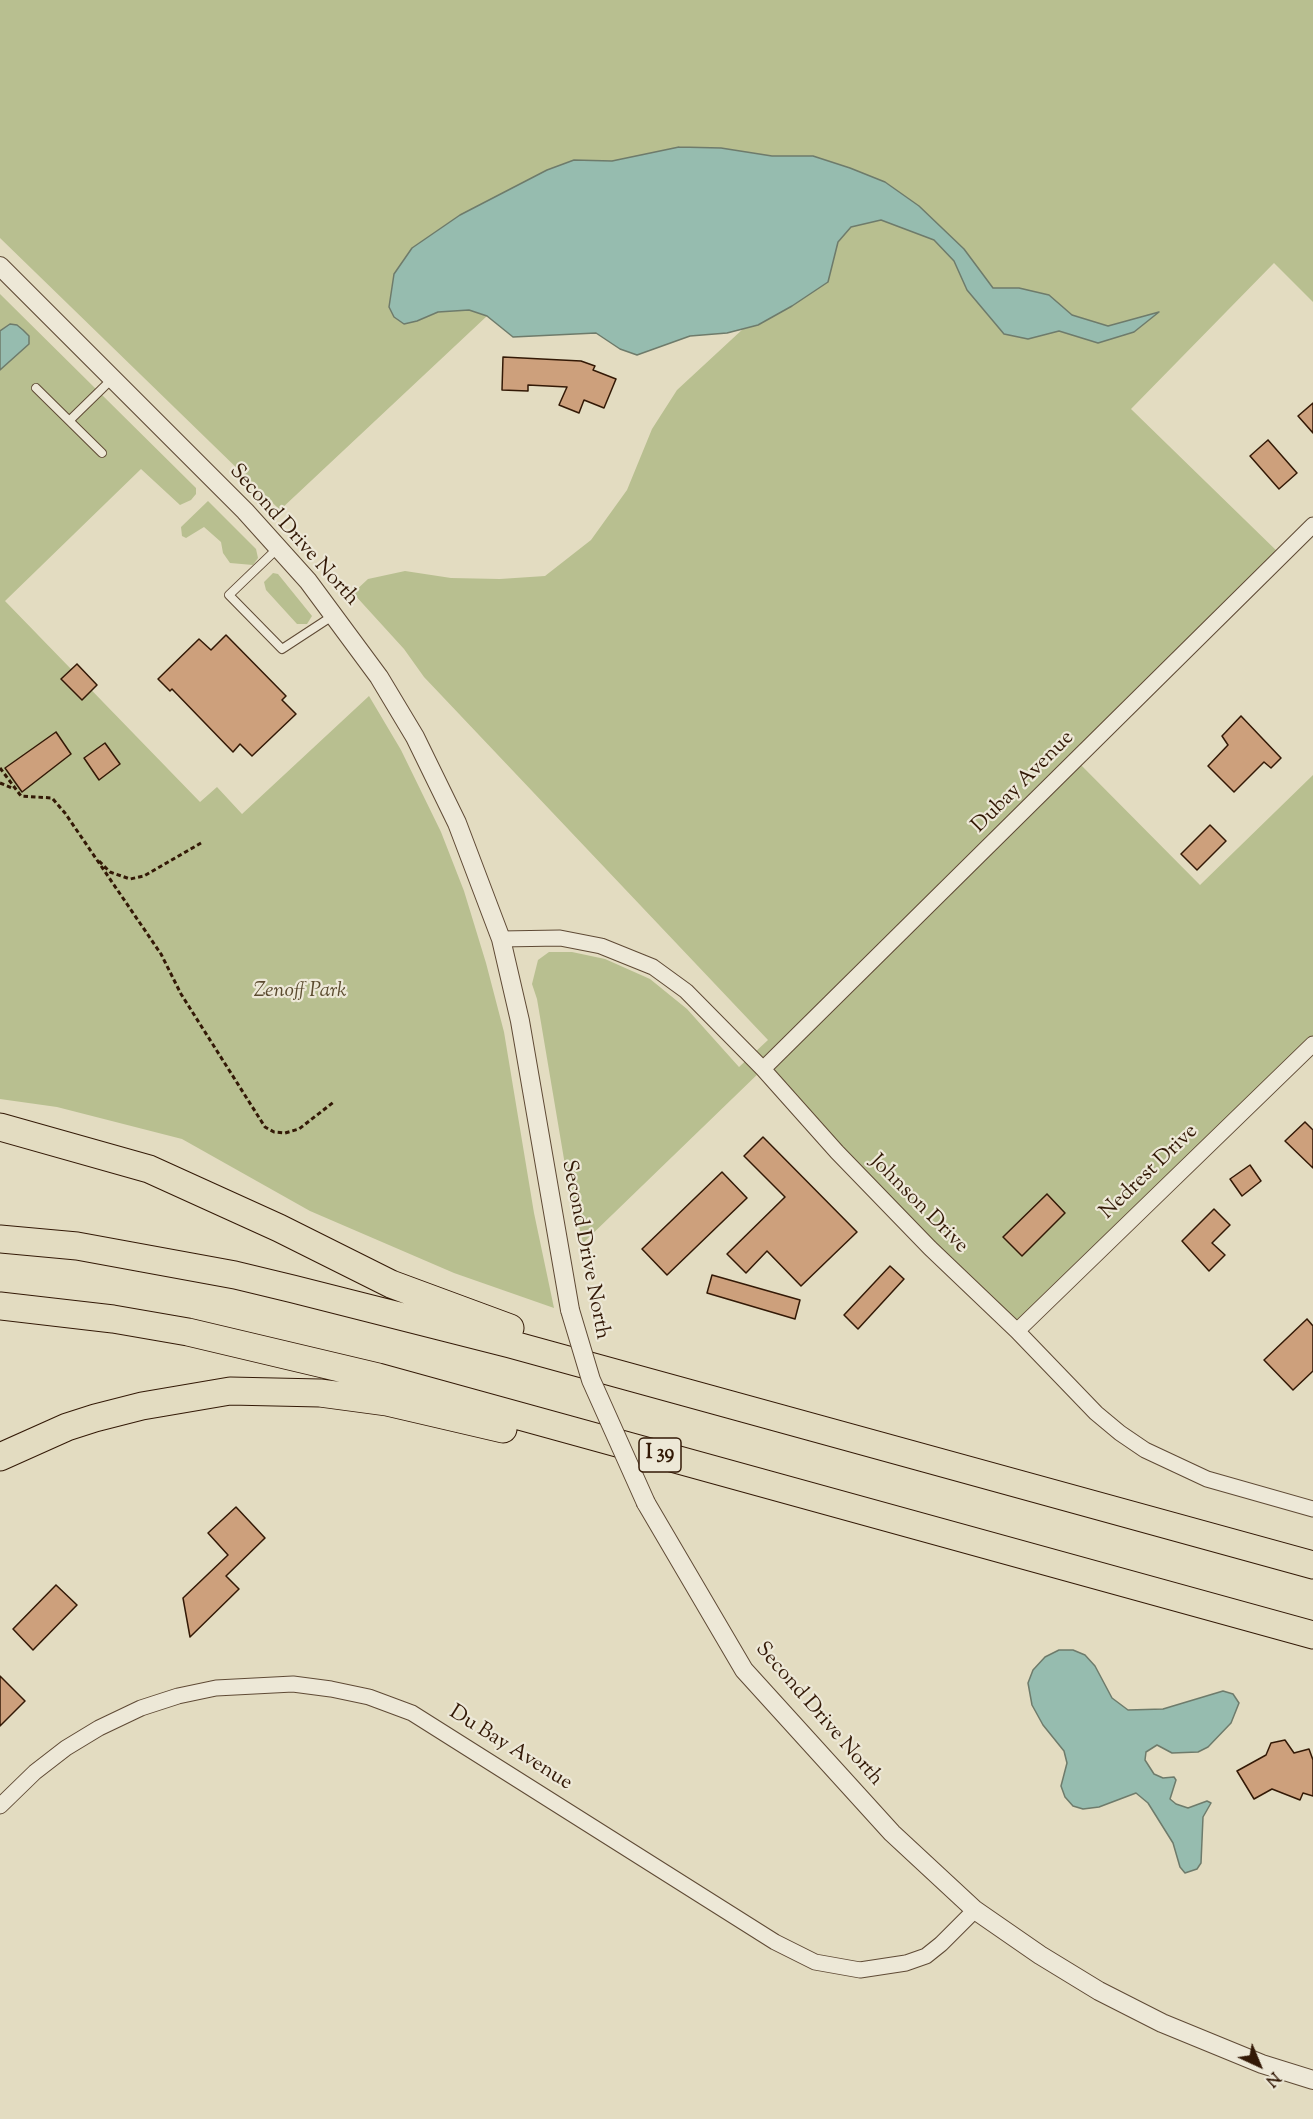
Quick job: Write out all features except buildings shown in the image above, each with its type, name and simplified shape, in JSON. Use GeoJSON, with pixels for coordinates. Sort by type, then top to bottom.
{"type":"FeatureCollection","features":[{"type":"Feature","properties":{"kind":"highway"},"geometry":{"type":"LineString","coordinates":[[0,1128],[149,1169],[279,1228],[391,1284],[534,1337],[575,1362]]}},
{"type":"Feature","properties":{"kind":"highway"},"geometry":{"type":"LineString","coordinates":[[0,1239],[76,1246],[235,1275],[575,1362],[1313,1565]]}},
{"type":"Feature","properties":{"kind":"highway","name":"I 39"},"geometry":{"type":"LineString","coordinates":[[0,1306],[114,1319],[210,1337],[378,1377],[1313,1635]]}},
{"type":"Feature","properties":{"kind":"highway"},"geometry":{"type":"LineString","coordinates":[[0,1457],[67,1427],[142,1406],[230,1391],[257,1390],[320,1393],[387,1402],[583,1448],[628,1446]]}},
{"type":"Feature","properties":{"kind":"street","name":"Second Drive North"},"geometry":{"type":"LineString","coordinates":[[0,266],[278,548],[335,615],[379,677],[439,783],[473,860],[501,939],[520,1021],[570,1310],[591,1380],[646,1503],[744,1671],[892,1833],[975,1911],[1080,1979],[1162,2023],[1251,2060],[1313,2080]]}},
{"type":"Feature","properties":{"kind":"street","name":"Dubay Avenue"},"geometry":{"type":"LineString","coordinates":[[763,1069],[1313,525]]}},
{"type":"Feature","properties":{"kind":"street","name":"Johnson Drive"},"geometry":{"type":"LineString","coordinates":[[501,939],[560,938],[601,946],[653,967],[686,991],[763,1069],[868,1184],[1017,1331],[1096,1413],[1145,1450],[1207,1479],[1313,1509]]}},
{"type":"Feature","properties":{"kind":"street","name":"Nedrest Drive"},"geometry":{"type":"LineString","coordinates":[[1017,1331],[1313,1044]]}},
{"type":"Feature","properties":{"kind":"street","name":"Du Bay Avenue"},"geometry":{"type":"LineString","coordinates":[[0,1806],[35,1772],[66,1748],[99,1728],[141,1708],[178,1696],[216,1688],[293,1684],[369,1697],[412,1713],[775,1942],[814,1962],[860,1970],[906,1964],[926,1956],[975,1911]]}},
{"type":"Feature","properties":{"kind":"lane"},"geometry":{"type":"LineString","coordinates":[[70,420],[112,379]]}},
{"type":"Feature","properties":{"kind":"lane"},"geometry":{"type":"LineString","coordinates":[[36,388],[102,453]]}},
{"type":"Feature","properties":{"kind":"lane"},"geometry":{"type":"LineString","coordinates":[[278,548],[229,595],[282,649],[335,615]]}},
{"type":"Feature","properties":{"kind":"path"},"geometry":{"type":"LineString","coordinates":[[0,768],[17,792]]}},
{"type":"Feature","properties":{"kind":"path"},"geometry":{"type":"LineString","coordinates":[[0,783],[9,785],[28,798],[52,798],[161,954],[181,994],[265,1127],[274,1132],[285,1133],[299,1129],[335,1101]]}},
{"type":"Feature","properties":{"kind":"path"},"geometry":{"type":"LineString","coordinates":[[92,853],[110,872],[130,879],[144,876],[201,843]]}},
{"type":"Feature","properties":{"kind":"green space"},"geometry":{"type":"Polygon","coordinates":[[[0,0],[1313,0],[1313,302],[1274,263],[1131,409],[1282,556],[1077,761],[1200,885],[1313,775],[1313,1046],[1017,1331],[763,1069],[583,1243],[566,1171],[537,999],[532,984],[538,960],[549,952],[572,952],[605,959],[650,979],[687,1009],[739,1067],[768,1040],[424,677],[404,649],[353,593],[368,579],[405,571],[451,578],[500,579],[545,576],[591,540],[627,490],[652,429],[677,390],[744,328],[758,325],[828,282],[838,242],[851,227],[881,220],[934,239],[954,261],[967,290],[1028,339],[1059,331],[1098,343],[1157,313],[1108,326],[1072,315],[1049,295],[1019,288],[993,288],[964,249],[919,206],[885,182],[813,156],[772,156],[721,148],[679,147],[612,161],[574,160],[547,170],[504,193],[418,321],[438,312],[454,309],[469,310],[487,316],[280,510],[0,238],[0,0]]]}},
{"type":"Feature","properties":{"kind":"green space","name":"Zenoff Park"},"geometry":{"type":"Polygon","coordinates":[[[0,294],[196,488],[196,494],[191,500],[180,505],[141,469],[5,601],[200,802],[217,787],[242,814],[369,696],[401,750],[441,832],[464,891],[486,963],[504,1032],[534,1213],[554,1308],[454,1273],[310,1211],[182,1139],[57,1107],[0,1099],[0,294]]]}},
{"type":"Feature","properties":{"kind":"green space"},"geometry":{"type":"Polygon","coordinates":[[[208,501],[256,549],[258,558],[253,565],[230,563],[223,553],[221,542],[204,527],[186,538],[182,536],[181,527],[208,501]]]}},
{"type":"Feature","properties":{"kind":"green space"},"geometry":{"type":"Polygon","coordinates":[[[273,573],[278,574],[312,616],[307,624],[297,624],[266,590],[264,582],[273,573]]]}},
{"type":"Feature","properties":{"kind":"water"},"geometry":{"type":"Polygon","coordinates":[[[679,147],[721,148],[772,156],[813,156],[850,168],[885,182],[919,206],[964,249],[993,288],[1019,288],[1049,295],[1072,315],[1108,326],[1159,312],[1134,332],[1098,343],[1059,331],[1028,339],[1004,334],[967,290],[954,261],[934,240],[881,220],[851,227],[838,242],[828,282],[758,325],[727,333],[690,336],[637,355],[620,349],[596,333],[513,337],[487,316],[469,310],[438,312],[404,324],[394,317],[389,307],[394,274],[412,248],[460,215],[547,170],[574,160],[612,161],[679,147]]]}},
{"type":"Feature","properties":{"kind":"water"},"geometry":{"type":"Polygon","coordinates":[[[10,324],[17,325],[29,336],[29,344],[0,370],[0,331],[10,324]]]}},
{"type":"Feature","properties":{"kind":"water"},"geometry":{"type":"Polygon","coordinates":[[[1059,1650],[1073,1650],[1085,1655],[1095,1666],[1112,1698],[1128,1710],[1163,1709],[1223,1691],[1233,1694],[1239,1703],[1231,1723],[1208,1747],[1198,1752],[1172,1753],[1157,1745],[1146,1752],[1145,1760],[1154,1774],[1163,1778],[1174,1777],[1176,1780],[1170,1799],[1176,1804],[1188,1808],[1207,1801],[1211,1803],[1203,1817],[1201,1863],[1197,1869],[1185,1873],[1180,1867],[1173,1843],[1148,1803],[1136,1793],[1099,1807],[1083,1809],[1073,1806],[1065,1797],[1061,1786],[1067,1763],[1064,1751],[1043,1725],[1032,1705],[1028,1683],[1033,1670],[1045,1657],[1059,1650]]]}}]}
